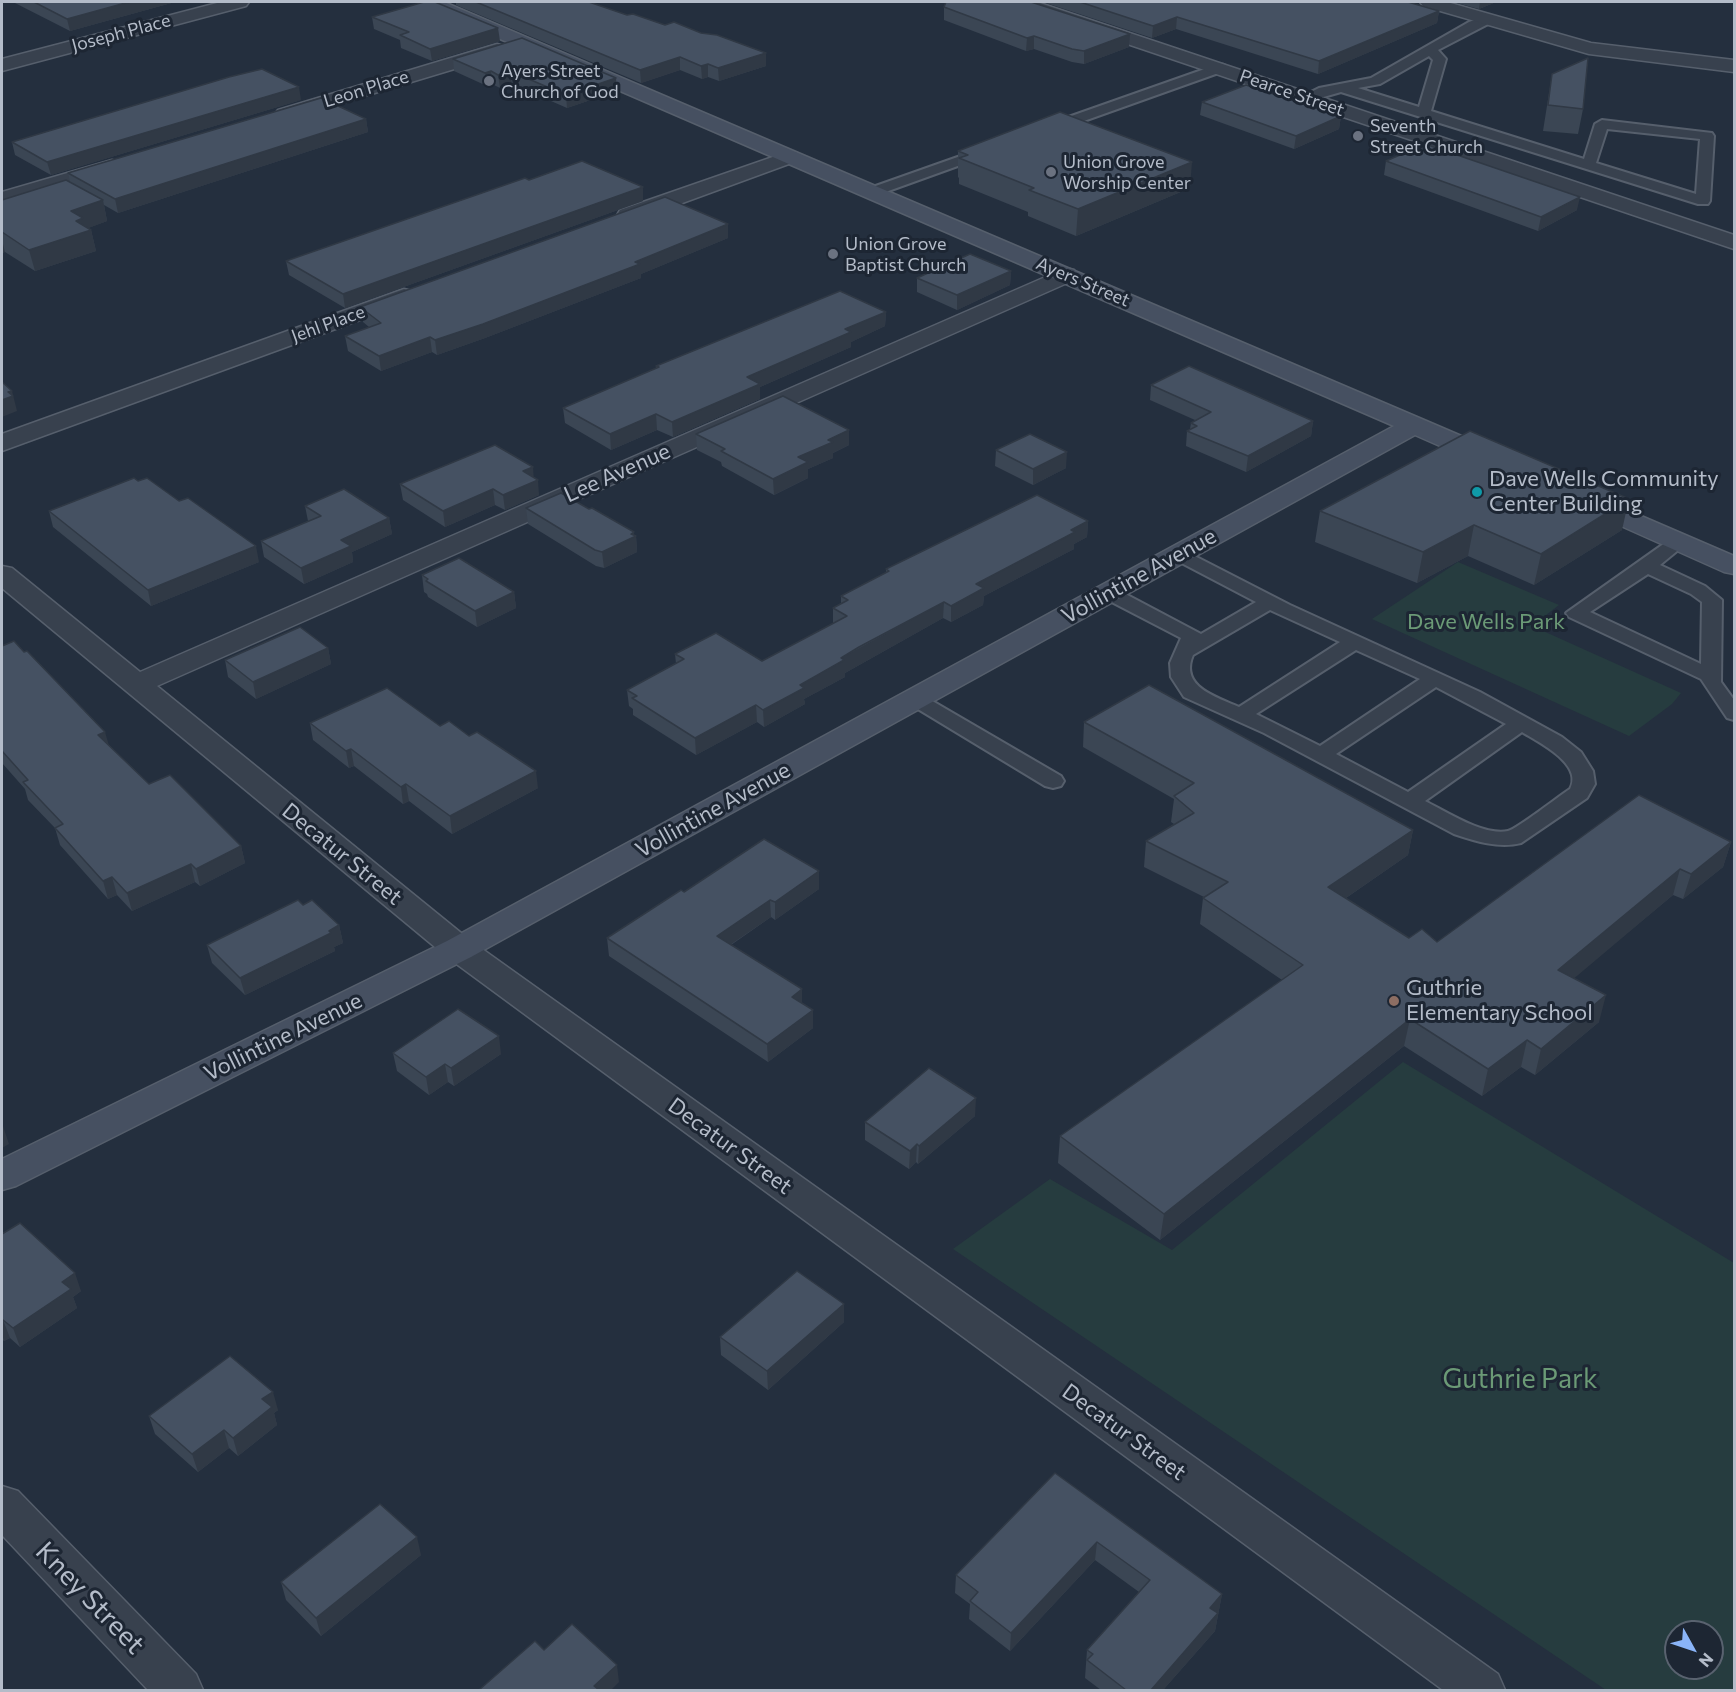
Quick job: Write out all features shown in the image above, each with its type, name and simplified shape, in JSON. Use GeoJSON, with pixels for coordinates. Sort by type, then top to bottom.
{"type":"FeatureCollection","features":[{"type":"Feature","properties":{"kind":"street","name":"Joseph Place"},"geometry":{"type":"LineString","coordinates":[[2,65],[240,2]]}},
{"type":"Feature","properties":{"kind":"street","name":"Ayers Street"},"geometry":{"type":"LineString","coordinates":[[430,2],[790,157],[875,191],[1510,467]]}},
{"type":"Feature","properties":{"kind":"street","name":"Pearce Street"},"geometry":{"type":"LineString","coordinates":[[1021,2],[1734,242]]}},
{"type":"Feature","properties":{"kind":"street"},"geometry":{"type":"LineString","coordinates":[[1429,2],[1589,48],[1734,66]]}},
{"type":"Feature","properties":{"kind":"street","name":"Leon Place"},"geometry":{"type":"LineString","coordinates":[[263,120],[524,42]]}},
{"type":"Feature","properties":{"kind":"street"},"geometry":{"type":"LineString","coordinates":[[609,222],[790,157]]}},
{"type":"Feature","properties":{"kind":"street"},"geometry":{"type":"LineString","coordinates":[[2,199],[126,162]]}},
{"type":"Feature","properties":{"kind":"street","name":"Lee Avenue"},"geometry":{"type":"LineString","coordinates":[[135,685],[1066,274]]}},
{"type":"Feature","properties":{"kind":"street","name":"Jehl Place"},"geometry":{"type":"LineString","coordinates":[[2,443],[429,287]]}},
{"type":"Feature","properties":{"kind":"street","name":"Vollintine Avenue"},"geometry":{"type":"LineString","coordinates":[[2,1176],[459,950],[1414,425]]}},
{"type":"Feature","properties":{"kind":"street"},"geometry":{"type":"LineString","coordinates":[[1563,490],[1734,566]]}},
{"type":"Feature","properties":{"kind":"street","name":"Decatur Street"},"geometry":{"type":"LineString","coordinates":[[2,574],[459,950],[1481,1690]]}},
{"type":"Feature","properties":{"kind":"street","name":"Kney Street"},"geometry":{"type":"LineString","coordinates":[[2,1505],[179,1690]]}},
{"type":"Feature","properties":{"kind":"lane"},"geometry":{"type":"LineString","coordinates":[[1306,98],[1324,91],[1375,81],[1473,25],[1488,19]]}},
{"type":"Feature","properties":{"kind":"lane"},"geometry":{"type":"LineString","coordinates":[[1424,113],[1440,59],[1430,50]]}},
{"type":"Feature","properties":{"kind":"lane"},"geometry":{"type":"LineString","coordinates":[[1032,135],[1219,68]]}},
{"type":"Feature","properties":{"kind":"lane"},"geometry":{"type":"LineString","coordinates":[[1343,88],[1703,201],[1707,136],[1602,124],[1589,164]]}},
{"type":"Feature","properties":{"kind":"lane"},"geometry":{"type":"LineString","coordinates":[[875,191],[999,147]]}},
{"type":"Feature","properties":{"kind":"lane"},"geometry":{"type":"LineString","coordinates":[[1679,542],[1576,613],[1712,676]]}},
{"type":"Feature","properties":{"kind":"lane"},"geometry":{"type":"LineString","coordinates":[[1109,593],[1192,636],[1180,663],[1181,677],[1191,693],[1322,755],[1462,829],[1482,836],[1513,838],[1579,793],[1584,784],[1582,771],[1573,758],[1554,742],[1473,696],[1270,602],[1179,554]]}},
{"type":"Feature","properties":{"kind":"lane"},"geometry":{"type":"LineString","coordinates":[[1647,566],[1712,600],[1711,682],[1731,706]]}},
{"type":"Feature","properties":{"kind":"lane"},"geometry":{"type":"LineString","coordinates":[[1187,651],[1270,602]]}},
{"type":"Feature","properties":{"kind":"lane"},"geometry":{"type":"LineString","coordinates":[[1241,715],[1354,642]]}},
{"type":"Feature","properties":{"kind":"lane"},"geometry":{"type":"LineString","coordinates":[[1322,755],[1435,678]]}},
{"type":"Feature","properties":{"kind":"lane"},"geometry":{"type":"LineString","coordinates":[[915,699],[1053,781]]}},
{"type":"Feature","properties":{"kind":"lane"},"geometry":{"type":"LineString","coordinates":[[1409,802],[1521,723]]}},
{"type":"Feature","properties":{"kind":"green space","name":"Dave Wells Park"},"geometry":{"type":"Polygon","coordinates":[[[1458,562],[1559,605],[1532,626],[1681,693],[1672,704],[1629,736],[1372,619],[1458,562]]]}},
{"type":"Feature","properties":{"kind":"green space","name":"Guthrie Park"},"geometry":{"type":"Polygon","coordinates":[[[1403,1062],[1734,1263],[1734,1690],[1606,1690],[953,1249],[1050,1179],[1172,1250],[1403,1062]]]}},
{"type":"Feature","properties":{"kind":"building"},"geometry":{"type":"Polygon","coordinates":[[[34,2],[129,2],[67,19],[34,2]]]}},
{"type":"Feature","properties":{"kind":"building"},"geometry":{"type":"Polygon","coordinates":[[[424,2],[435,2],[498,28],[430,49],[400,35],[409,32],[372,17],[424,2]]]}},
{"type":"Feature","properties":{"kind":"building"},"geometry":{"type":"Polygon","coordinates":[[[476,2],[589,2],[665,25],[674,22],[701,33],[717,35],[766,53],[718,68],[708,64],[701,66],[680,57],[640,70],[476,2]]]}},
{"type":"Feature","properties":{"kind":"building"},"geometry":{"type":"Polygon","coordinates":[[[946,2],[1031,2],[1130,34],[1084,51],[1072,49],[1034,36],[1027,38],[944,7],[946,2]]]}},
{"type":"Feature","properties":{"kind":"building"},"geometry":{"type":"Polygon","coordinates":[[[1080,2],[1408,2],[1439,11],[1319,61],[1177,17],[1153,26],[1080,2]]]}},
{"type":"Feature","properties":{"kind":"building"},"geometry":{"type":"Polygon","coordinates":[[[522,38],[616,78],[566,95],[510,71],[498,75],[491,71],[485,73],[453,59],[522,38]]]}},
{"type":"Feature","properties":{"kind":"building"},"geometry":{"type":"Polygon","coordinates":[[[1588,58],[1583,109],[1548,105],[1552,74],[1588,58]]]}},
{"type":"Feature","properties":{"kind":"building"},"geometry":{"type":"Polygon","coordinates":[[[262,69],[299,87],[47,162],[12,142],[229,77],[262,69]]]}},
{"type":"Feature","properties":{"kind":"building"},"geometry":{"type":"Polygon","coordinates":[[[1246,85],[1341,116],[1296,136],[1202,102],[1246,85]]]}},
{"type":"Feature","properties":{"kind":"building"},"geometry":{"type":"Polygon","coordinates":[[[321,98],[366,119],[115,199],[68,173],[321,98]]]}},
{"type":"Feature","properties":{"kind":"building"},"geometry":{"type":"Polygon","coordinates":[[[1060,112],[1192,162],[1078,209],[1029,190],[1034,188],[959,158],[968,155],[958,151],[1060,112]]]}},
{"type":"Feature","properties":{"kind":"building"},"geometry":{"type":"Polygon","coordinates":[[[1425,144],[1580,197],[1541,217],[1386,161],[1425,144]]]}},
{"type":"Feature","properties":{"kind":"building"},"geometry":{"type":"Polygon","coordinates":[[[582,161],[643,187],[343,294],[286,261],[525,178],[529,180],[582,161]]]}},
{"type":"Feature","properties":{"kind":"building"},"geometry":{"type":"Polygon","coordinates":[[[66,180],[103,200],[71,211],[83,218],[76,221],[91,230],[29,250],[2,232],[2,200],[66,180]]]}},
{"type":"Feature","properties":{"kind":"building"},"geometry":{"type":"Polygon","coordinates":[[[665,197],[728,224],[635,262],[640,264],[435,340],[430,337],[379,356],[345,336],[381,323],[360,307],[665,197]]]}},
{"type":"Feature","properties":{"kind":"building"},"geometry":{"type":"Polygon","coordinates":[[[970,254],[1011,271],[957,295],[917,278],[970,254]]]}},
{"type":"Feature","properties":{"kind":"building"},"geometry":{"type":"Polygon","coordinates":[[[840,291],[886,312],[845,329],[851,332],[747,377],[760,384],[672,422],[656,414],[610,434],[563,408],[659,367],[656,366],[840,291]]]}},
{"type":"Feature","properties":{"kind":"building"},"geometry":{"type":"Polygon","coordinates":[[[1189,366],[1313,421],[1248,456],[1187,431],[1197,426],[1191,423],[1211,412],[1151,385],[1189,366]]]}},
{"type":"Feature","properties":{"kind":"building"},"geometry":{"type":"Polygon","coordinates":[[[2,382],[12,391],[8,392],[13,396],[2,400],[2,382]]]}},
{"type":"Feature","properties":{"kind":"building"},"geometry":{"type":"Polygon","coordinates":[[[783,396],[849,430],[828,440],[833,442],[798,457],[808,462],[773,479],[721,451],[725,449],[696,434],[783,396]]]}},
{"type":"Feature","properties":{"kind":"building"},"geometry":{"type":"Polygon","coordinates":[[[1470,431],[1629,499],[1541,554],[1474,525],[1423,552],[1320,511],[1470,431]]]}},
{"type":"Feature","properties":{"kind":"building"},"geometry":{"type":"Polygon","coordinates":[[[1030,434],[1067,452],[1033,469],[996,450],[1030,434]]]}},
{"type":"Feature","properties":{"kind":"building"},"geometry":{"type":"Polygon","coordinates":[[[495,445],[533,467],[523,471],[538,480],[503,495],[493,489],[443,511],[400,484],[495,445]]]}},
{"type":"Feature","properties":{"kind":"building"},"geometry":{"type":"Polygon","coordinates":[[[134,478],[138,481],[147,478],[179,501],[188,498],[256,546],[148,590],[49,511],[134,478]]]}},
{"type":"Feature","properties":{"kind":"building"},"geometry":{"type":"Polygon","coordinates":[[[344,489],[389,518],[341,540],[351,546],[301,568],[261,541],[321,516],[305,506],[344,489]]]}},
{"type":"Feature","properties":{"kind":"building"},"geometry":{"type":"Polygon","coordinates":[[[561,493],[634,532],[631,534],[636,536],[602,552],[526,508],[561,493]]]}},
{"type":"Feature","properties":{"kind":"building"},"geometry":{"type":"Polygon","coordinates":[[[1037,495],[1088,521],[1071,530],[1075,532],[976,584],[984,588],[951,606],[944,602],[859,647],[841,658],[844,660],[800,685],[804,688],[763,710],[756,705],[695,738],[632,698],[637,696],[627,690],[684,659],[675,654],[716,633],[762,661],[847,616],[833,608],[848,600],[841,596],[889,571],[886,569],[1037,495]]]}},
{"type":"Feature","properties":{"kind":"building"},"geometry":{"type":"Polygon","coordinates":[[[459,558],[514,592],[475,611],[426,581],[428,579],[422,575],[459,558]]]}},
{"type":"Feature","properties":{"kind":"building"},"geometry":{"type":"Polygon","coordinates":[[[300,627],[328,648],[253,682],[225,660],[300,627]]]}},
{"type":"Feature","properties":{"kind":"building"},"geometry":{"type":"Polygon","coordinates":[[[14,641],[24,652],[27,651],[105,732],[98,735],[149,784],[170,775],[241,846],[196,869],[191,864],[127,893],[112,877],[103,881],[55,828],[63,824],[23,782],[28,780],[2,751],[2,646],[14,641]]]}},
{"type":"Feature","properties":{"kind":"building","name":"Guthrie Elementary School"},"geometry":{"type":"Polygon","coordinates":[[[1149,685],[1413,830],[1328,887],[1409,938],[1422,929],[1437,942],[1639,795],[1731,842],[1691,874],[1680,869],[1558,970],[1606,995],[1541,1049],[1527,1040],[1488,1069],[1410,1019],[1164,1214],[1060,1136],[1303,965],[1203,898],[1228,882],[1146,841],[1194,813],[1174,796],[1194,783],[1084,722],[1149,685]]]}},
{"type":"Feature","properties":{"kind":"building"},"geometry":{"type":"Polygon","coordinates":[[[387,688],[440,726],[449,721],[469,736],[477,732],[536,771],[450,816],[406,784],[401,787],[351,749],[346,751],[310,723],[387,688]]]}},
{"type":"Feature","properties":{"kind":"building"},"geometry":{"type":"Polygon","coordinates":[[[764,839],[819,871],[775,902],[770,900],[717,936],[802,989],[792,997],[813,1010],[767,1044],[607,938],[681,890],[684,892],[764,839]]]}},
{"type":"Feature","properties":{"kind":"building"},"geometry":{"type":"Polygon","coordinates":[[[298,900],[303,905],[312,900],[339,925],[329,931],[331,933],[240,978],[207,945],[298,900]]]}},
{"type":"Feature","properties":{"kind":"building"},"geometry":{"type":"Polygon","coordinates":[[[458,1009],[499,1036],[451,1068],[445,1064],[426,1077],[393,1053],[458,1009]]]}},
{"type":"Feature","properties":{"kind":"building"},"geometry":{"type":"Polygon","coordinates":[[[929,1068],[976,1098],[910,1151],[865,1122],[929,1068]]]}},
{"type":"Feature","properties":{"kind":"building"},"geometry":{"type":"Polygon","coordinates":[[[20,1223],[75,1273],[62,1282],[71,1289],[13,1328],[2,1320],[2,1234],[20,1223]]]}},
{"type":"Feature","properties":{"kind":"building"},"geometry":{"type":"Polygon","coordinates":[[[797,1271],[844,1304],[767,1371],[720,1337],[797,1271]]]}},
{"type":"Feature","properties":{"kind":"building"},"geometry":{"type":"Polygon","coordinates":[[[230,1356],[273,1392],[262,1399],[272,1407],[233,1438],[224,1430],[192,1454],[149,1416],[230,1356]]]}},
{"type":"Feature","properties":{"kind":"building"},"geometry":{"type":"Polygon","coordinates":[[[1055,1473],[1222,1594],[1210,1608],[1218,1613],[1151,1690],[1126,1690],[1087,1660],[1093,1654],[1087,1650],[1150,1580],[1097,1542],[1011,1633],[970,1601],[978,1592],[956,1575],[1055,1473]]]}},
{"type":"Feature","properties":{"kind":"building"},"geometry":{"type":"Polygon","coordinates":[[[380,1504],[417,1537],[316,1618],[281,1582],[380,1504]]]}},
{"type":"Feature","properties":{"kind":"building"},"geometry":{"type":"Polygon","coordinates":[[[572,1624],[617,1665],[594,1686],[599,1690],[479,1690],[535,1641],[544,1650],[572,1624]]]}},
{"type":"Feature","properties":{"kind":"place","name":"Ayers Street Church of God"},"geometry":{"type":"Point","coordinates":[489,81]}},
{"type":"Feature","properties":{"kind":"place","name":"Seventh Street Church"},"geometry":{"type":"Point","coordinates":[1358,136]}},
{"type":"Feature","properties":{"kind":"place","name":"Union Grove Worship Center"},"geometry":{"type":"Point","coordinates":[1051,172]}},
{"type":"Feature","properties":{"kind":"place","name":"Union Grove Baptist Church"},"geometry":{"type":"Point","coordinates":[833,254]}},
{"type":"Feature","properties":{"kind":"place","name":"Dave Wells Community Center Building"},"geometry":{"type":"Point","coordinates":[1477,492]}},
{"type":"Feature","properties":{"kind":"place","name":"Guthrie Elementary School"},"geometry":{"type":"Point","coordinates":[1394,1001]}}]}
